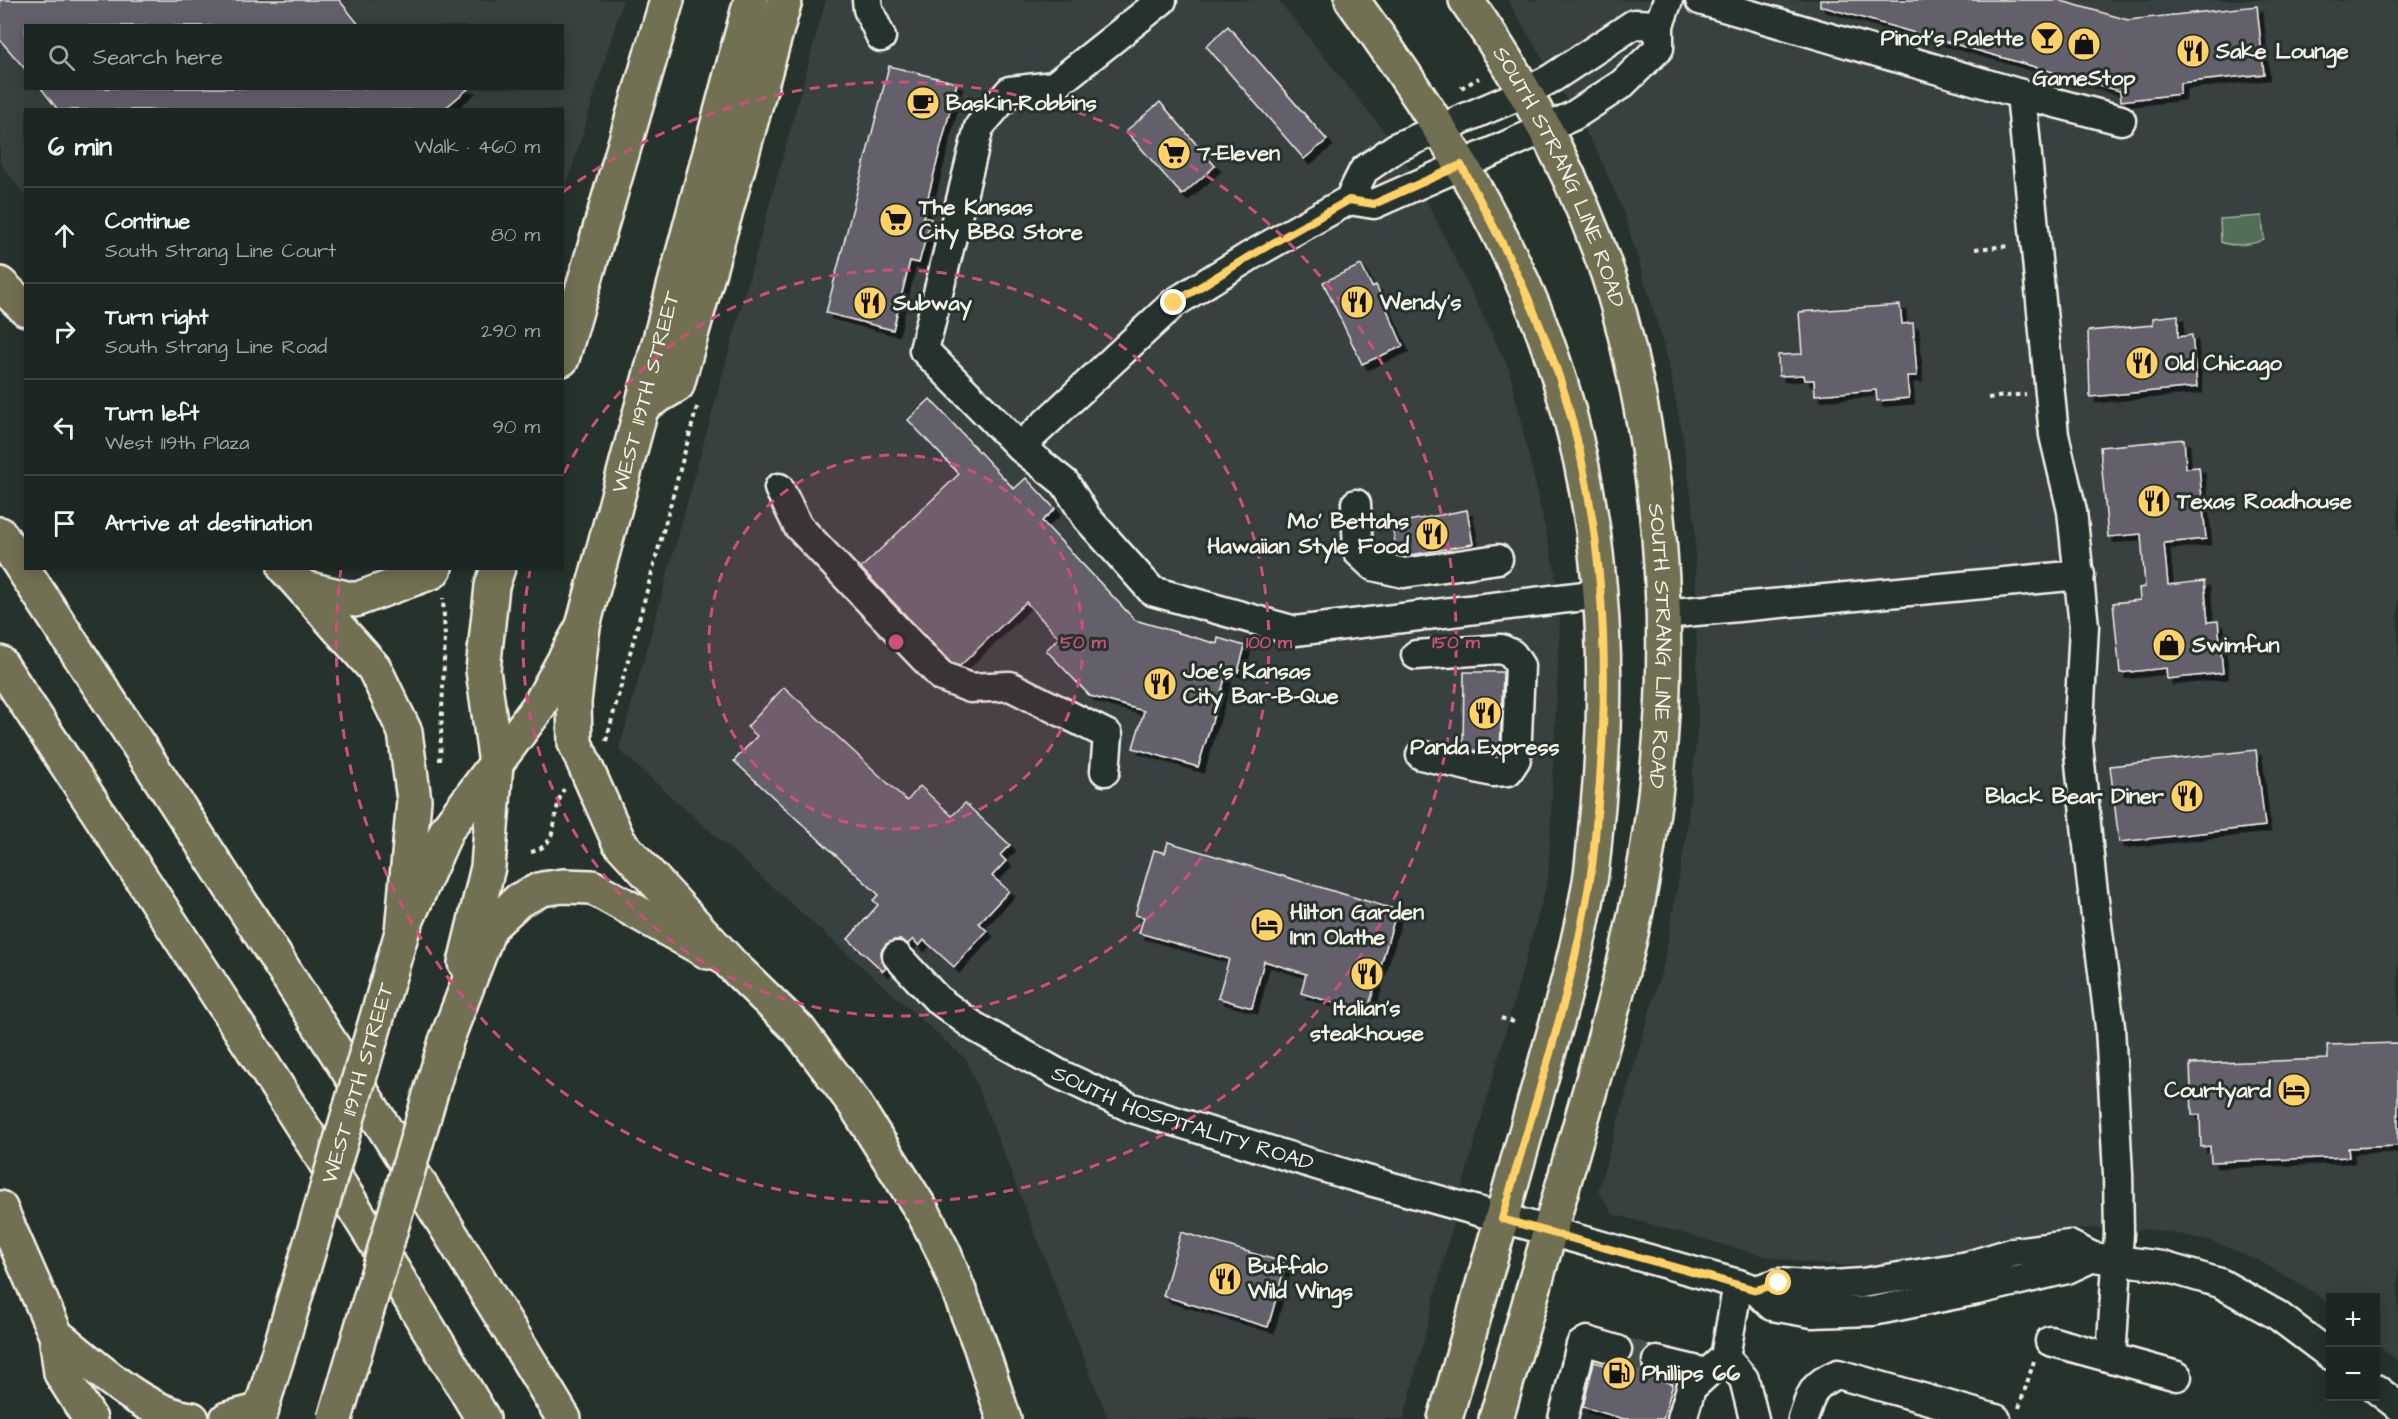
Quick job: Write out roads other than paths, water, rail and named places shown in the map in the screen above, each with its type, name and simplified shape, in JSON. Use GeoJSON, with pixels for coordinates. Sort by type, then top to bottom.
{"type":"FeatureCollection","features":[{"type":"Feature","properties":{"kind":"main road"},"geometry":{"type":"LineString","coordinates":[[564,352],[667,0]]}},
{"type":"Feature","properties":{"kind":"main road","name":"WEST 119TH STREET"},"geometry":{"type":"LineString","coordinates":[[260,1414],[402,932],[447,830],[539,706],[582,626],[751,0]]}},
{"type":"Feature","properties":{"kind":"main road"},"geometry":{"type":"LineString","coordinates":[[643,405],[677,385],[785,0]]}},
{"type":"Feature","properties":{"kind":"main road"},"geometry":{"type":"LineString","coordinates":[[1352,0],[1402,68],[1461,165],[1534,310],[1564,394],[1586,483],[1601,594],[1605,689],[1601,772],[1591,878],[1574,963],[1446,1419]]}},
{"type":"Feature","properties":{"kind":"main road","name":"SOUTH STRANG LINE ROAD"},"geometry":{"type":"LineString","coordinates":[[1466,0],[1491,35],[1544,127],[1571,180],[1605,265],[1630,353],[1647,433],[1659,526],[1664,614],[1664,682],[1657,773],[1646,858],[1622,973],[1496,1419]]}},
{"type":"Feature","properties":{"kind":"main road"},"geometry":{"type":"LineString","coordinates":[[0,284],[24,307]]}},
{"type":"Feature","properties":{"kind":"main road"},"geometry":{"type":"LineString","coordinates":[[0,534],[284,968],[440,1215],[564,1419]]}},
{"type":"Feature","properties":{"kind":"main road"},"geometry":{"type":"LineString","coordinates":[[335,1419],[446,1041],[488,867],[496,764],[483,670],[492,586],[497,570]]}},
{"type":"Feature","properties":{"kind":"main road"},"geometry":{"type":"LineString","coordinates":[[295,578],[355,600],[432,572],[439,582]]}},
{"type":"Feature","properties":{"kind":"main road"},"geometry":{"type":"LineString","coordinates":[[295,578],[374,668],[405,732],[414,800],[402,932]]}},
{"type":"Feature","properties":{"kind":"main road"},"geometry":{"type":"LineString","coordinates":[[582,626],[574,702],[575,742],[619,842],[733,966],[799,1030],[855,1103],[924,1214],[944,1253],[980,1345],[1004,1419]]}},
{"type":"Feature","properties":{"kind":"main road"},"geometry":{"type":"LineString","coordinates":[[0,663],[272,1077],[417,1308],[483,1419]]}},
{"type":"Feature","properties":{"kind":"main road"},"geometry":{"type":"LineString","coordinates":[[446,1041],[490,927],[519,900],[542,890],[563,886],[592,887],[733,966]]}},
{"type":"Feature","properties":{"kind":"main road"},"geometry":{"type":"LineString","coordinates":[[0,1208],[56,1335],[61,1373],[90,1419]]}},
{"type":"Feature","properties":{"kind":"main road"},"geometry":{"type":"LineString","coordinates":[[56,1335],[135,1395],[165,1413],[192,1419]]}},
{"type":"Feature","properties":{"kind":"main road"},"geometry":{"type":"LineString","coordinates":[[227,1419],[260,1414]]}},
{"type":"Feature","properties":{"kind":"street"},"geometry":{"type":"LineString","coordinates":[[867,0],[868,9],[881,37]]}},
{"type":"Feature","properties":{"kind":"street"},"geometry":{"type":"LineString","coordinates":[[1700,0],[2021,94],[2121,120]]}},
{"type":"Feature","properties":{"kind":"street"},"geometry":{"type":"LineString","coordinates":[[1156,5],[1054,86],[1010,91],[979,127],[924,350],[1020,447],[1065,483],[1087,518],[1152,591],[1294,631],[1601,594]]}},
{"type":"Feature","properties":{"kind":"street"},"geometry":{"type":"LineString","coordinates":[[1020,447],[1174,303],[1250,256],[1349,200],[1364,170],[1396,147],[1524,93],[1552,78],[1634,24],[1663,12],[1659,48],[1622,84],[1573,116],[1374,204],[1349,200]]}},
{"type":"Feature","properties":{"kind":"street"},"geometry":{"type":"LineString","coordinates":[[2021,94],[2054,435],[2072,511],[2084,626],[2078,742],[2091,876],[2110,1027],[2118,1174],[2105,1258],[2111,1358]]}},
{"type":"Feature","properties":{"kind":"street"},"geometry":{"type":"LineString","coordinates":[[779,488],[798,526],[942,677],[970,687],[1010,686],[1108,735],[1105,771]]}},
{"type":"Feature","properties":{"kind":"street"},"geometry":{"type":"LineString","coordinates":[[1356,504],[1358,552],[1373,566],[1404,573],[1489,560]]}},
{"type":"Feature","properties":{"kind":"street"},"geometry":{"type":"LineString","coordinates":[[1664,614],[2080,575]]}},
{"type":"Feature","properties":{"kind":"street"},"geometry":{"type":"LineString","coordinates":[[1416,655],[1501,649],[1512,654],[1520,666],[1516,759],[1508,771],[1492,772],[1421,755]]}},
{"type":"Feature","properties":{"kind":"street","name":"SOUTH HOSPITALITY ROAD"},"geometry":{"type":"LineString","coordinates":[[897,956],[937,999],[975,1027],[1059,1074],[1132,1108],[1237,1142],[1550,1233],[1747,1287]]}},
{"type":"Feature","properties":{"kind":"street"},"geometry":{"type":"LineString","coordinates":[[1682,1419],[1691,1388],[1716,1365],[1747,1287],[1772,1306],[1792,1310],[1812,1313],[1873,1311],[1956,1295],[2105,1258],[2162,1266],[2220,1283],[2277,1315],[2326,1351]]}},
{"type":"Feature","properties":{"kind":"street"},"geometry":{"type":"LineString","coordinates":[[1563,1419],[1581,1345],[1587,1341],[1617,1350]]}},
{"type":"Feature","properties":{"kind":"street"},"geometry":{"type":"LineString","coordinates":[[2050,1341],[2177,1376]]}},
{"type":"Feature","properties":{"kind":"street"},"geometry":{"type":"LineString","coordinates":[[1657,1361],[1716,1365],[1744,1379],[1754,1419]]}},
{"type":"Feature","properties":{"kind":"street"},"geometry":{"type":"LineString","coordinates":[[1803,1419],[1812,1392],[1821,1381],[1838,1374],[1996,1419]]}},
{"type":"Feature","properties":{"kind":"street"},"geometry":{"type":"LineString","coordinates":[[2380,1392],[2398,1406]]}},
{"type":"Feature","properties":{"kind":"tunnel"},"geometry":{"type":"LineString","coordinates":[[1617,1350],[1657,1361]]}},
{"type":"Feature","properties":{"kind":"place","name":"Pinot's Palette"},"geometry":{"type":"Point","coordinates":[2047,38]}},
{"type":"Feature","properties":{"kind":"place","name":"GameStop"},"geometry":{"type":"Point","coordinates":[2084,44]}},
{"type":"Feature","properties":{"kind":"place","name":"Sake Lounge"},"geometry":{"type":"Point","coordinates":[2193,51]}},
{"type":"Feature","properties":{"kind":"place","name":"Baskin-Robbins"},"geometry":{"type":"Point","coordinates":[923,103]}},
{"type":"Feature","properties":{"kind":"place","name":"7-Eleven"},"geometry":{"type":"Point","coordinates":[1174,153]}},
{"type":"Feature","properties":{"kind":"place","name":"The Kansas City BBQ Store"},"geometry":{"type":"Point","coordinates":[896,220]}},
{"type":"Feature","properties":{"kind":"place","name":"Wendy's"},"geometry":{"type":"Point","coordinates":[1357,302]}},
{"type":"Feature","properties":{"kind":"place","name":"Subway"},"geometry":{"type":"Point","coordinates":[870,303]}},
{"type":"Feature","properties":{"kind":"place","name":"Old Chicago"},"geometry":{"type":"Point","coordinates":[2142,363]}},
{"type":"Feature","properties":{"kind":"place","name":"Texas Roadhouse"},"geometry":{"type":"Point","coordinates":[2154,501]}},
{"type":"Feature","properties":{"kind":"place","name":"Mo' Bettahs Hawaiian Style Food"},"geometry":{"type":"Point","coordinates":[1432,534]}},
{"type":"Feature","properties":{"kind":"place","name":"Swimfun"},"geometry":{"type":"Point","coordinates":[2169,645]}},
{"type":"Feature","properties":{"kind":"place","name":"Joe's Kansas City Bar-B-Que"},"geometry":{"type":"Point","coordinates":[1160,684]}},
{"type":"Feature","properties":{"kind":"place","name":"Panda Express"},"geometry":{"type":"Point","coordinates":[1485,713]}},
{"type":"Feature","properties":{"kind":"place","name":"Black Bear Diner"},"geometry":{"type":"Point","coordinates":[2187,796]}},
{"type":"Feature","properties":{"kind":"place","name":"Hilton Garden Inn Olathe"},"geometry":{"type":"Point","coordinates":[1267,925]}},
{"type":"Feature","properties":{"kind":"place","name":"Italian's steakhouse"},"geometry":{"type":"Point","coordinates":[1367,974]}},
{"type":"Feature","properties":{"kind":"place","name":"Courtyard"},"geometry":{"type":"Point","coordinates":[2294,1090]}},
{"type":"Feature","properties":{"kind":"place","name":"Buffalo Wild Wings"},"geometry":{"type":"Point","coordinates":[1225,1279]}},
{"type":"Feature","properties":{"kind":"place","name":"Phillips 66"},"geometry":{"type":"Point","coordinates":[1619,1373]}}]}
